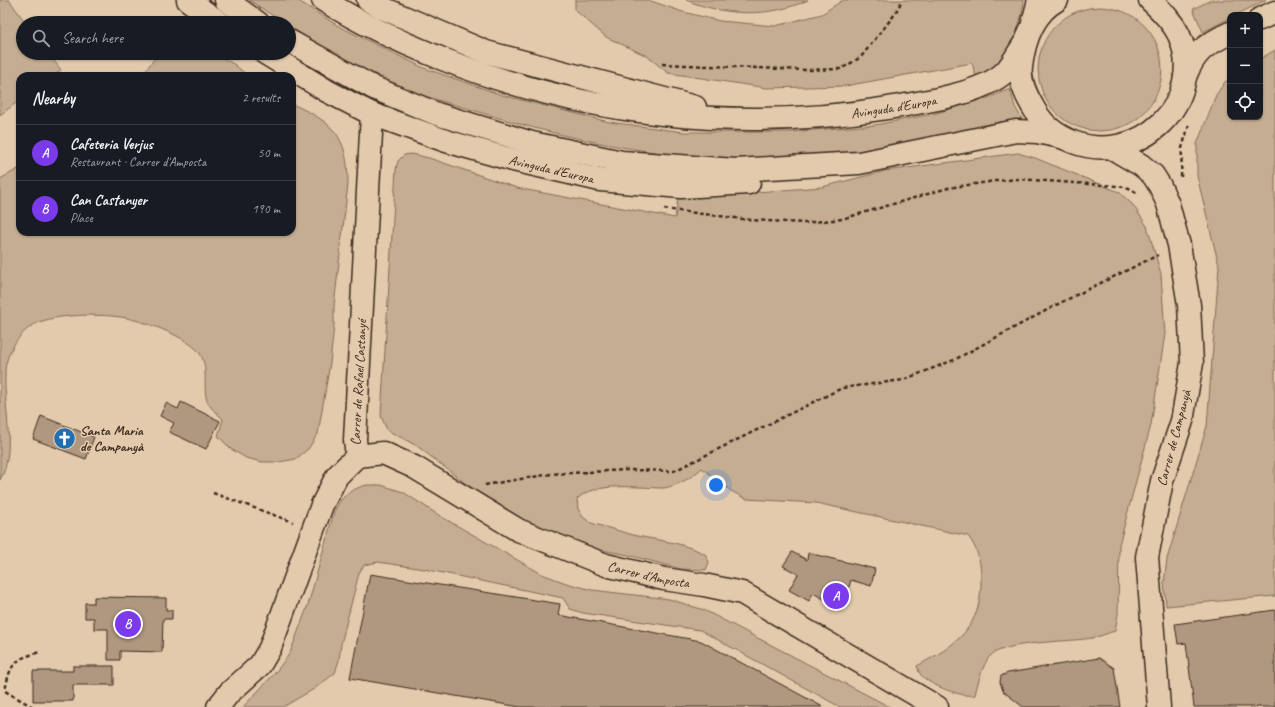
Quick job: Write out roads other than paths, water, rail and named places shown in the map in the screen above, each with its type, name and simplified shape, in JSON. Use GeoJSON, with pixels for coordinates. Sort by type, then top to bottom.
{"type":"FeatureCollection","features":[{"type":"Feature","properties":{"kind":"main road"},"geometry":{"type":"LineString","coordinates":[[188,0],[210,16]]}},
{"type":"Feature","properties":{"kind":"main road"},"geometry":{"type":"LineString","coordinates":[[226,0],[248,16]]}},
{"type":"Feature","properties":{"kind":"main road","name":"Avinguda d'Europa"},"geometry":{"type":"LineString","coordinates":[[323,0],[398,41],[468,69],[546,94],[643,113],[742,120],[859,113],[910,104],[973,89],[992,82],[1006,71],[1024,44]]}},
{"type":"Feature","properties":{"kind":"main road","name":"Avinguda d'Europa"},"geometry":{"type":"LineString","coordinates":[[368,0],[380,7],[486,52],[742,120]]}},
{"type":"Feature","properties":{"kind":"main road"},"geometry":{"type":"LineString","coordinates":[[1039,0],[1033,23],[1024,44],[1021,71],[1027,98],[1041,121],[1061,137],[1086,147],[1112,148],[1132,143],[1150,133],[1161,124],[1177,102],[1190,63],[1201,49],[1227,35]]}},
{"type":"Feature","properties":{"kind":"main road"},"geometry":{"type":"LineString","coordinates":[[1033,23],[1051,3],[1057,0]]}},
{"type":"Feature","properties":{"kind":"main road"},"geometry":{"type":"LineString","coordinates":[[1150,0],[1167,15],[1179,36],[1185,59],[1183,82]]}},
{"type":"Feature","properties":{"kind":"main road"},"geometry":{"type":"LineString","coordinates":[[1263,18],[1275,12]]}},
{"type":"Feature","properties":{"kind":"main road","name":"Avinguda d'Europa"},"geometry":{"type":"LineString","coordinates":[[296,45],[374,88],[437,114],[532,143],[622,162],[736,170],[859,163]]}},
{"type":"Feature","properties":{"kind":"main road","name":"Avinguda d'Europa"},"geometry":{"type":"LineString","coordinates":[[276,60],[327,91],[372,114],[446,141],[513,160],[600,180],[681,187],[739,184],[928,150],[1016,131],[1037,132],[1061,137]]}},
{"type":"Feature","properties":{"kind":"main road","name":"Carrer de Rafael Castanyé"},"geometry":{"type":"LineString","coordinates":[[218,707],[229,693],[260,665],[270,648],[322,505],[337,476],[357,456],[355,440],[372,114]]}},
{"type":"Feature","properties":{"kind":"main road","name":"Carrer de Campanyà"},"geometry":{"type":"LineString","coordinates":[[1112,148],[1141,165],[1153,175],[1168,204],[1179,245],[1189,304],[1192,363],[1182,420],[1162,481],[1147,557],[1159,707]]}},
{"type":"Feature","properties":{"kind":"main road","name":"Carrer d'Amposta"},"geometry":{"type":"LineString","coordinates":[[357,456],[382,453],[414,468],[518,530],[606,565],[664,579],[742,593],[937,707]]}},
{"type":"Feature","properties":{"kind":"place","name":"Santa Maria de Campanyà"},"geometry":{"type":"Point","coordinates":[64,438]}},
{"type":"Feature","properties":{"kind":"place","name":"Cafeteria Verjus"},"geometry":{"type":"Point","coordinates":[836,596]}},
{"type":"Feature","properties":{"kind":"place","name":"Can Castanyer"},"geometry":{"type":"Point","coordinates":[128,624]}}]}
